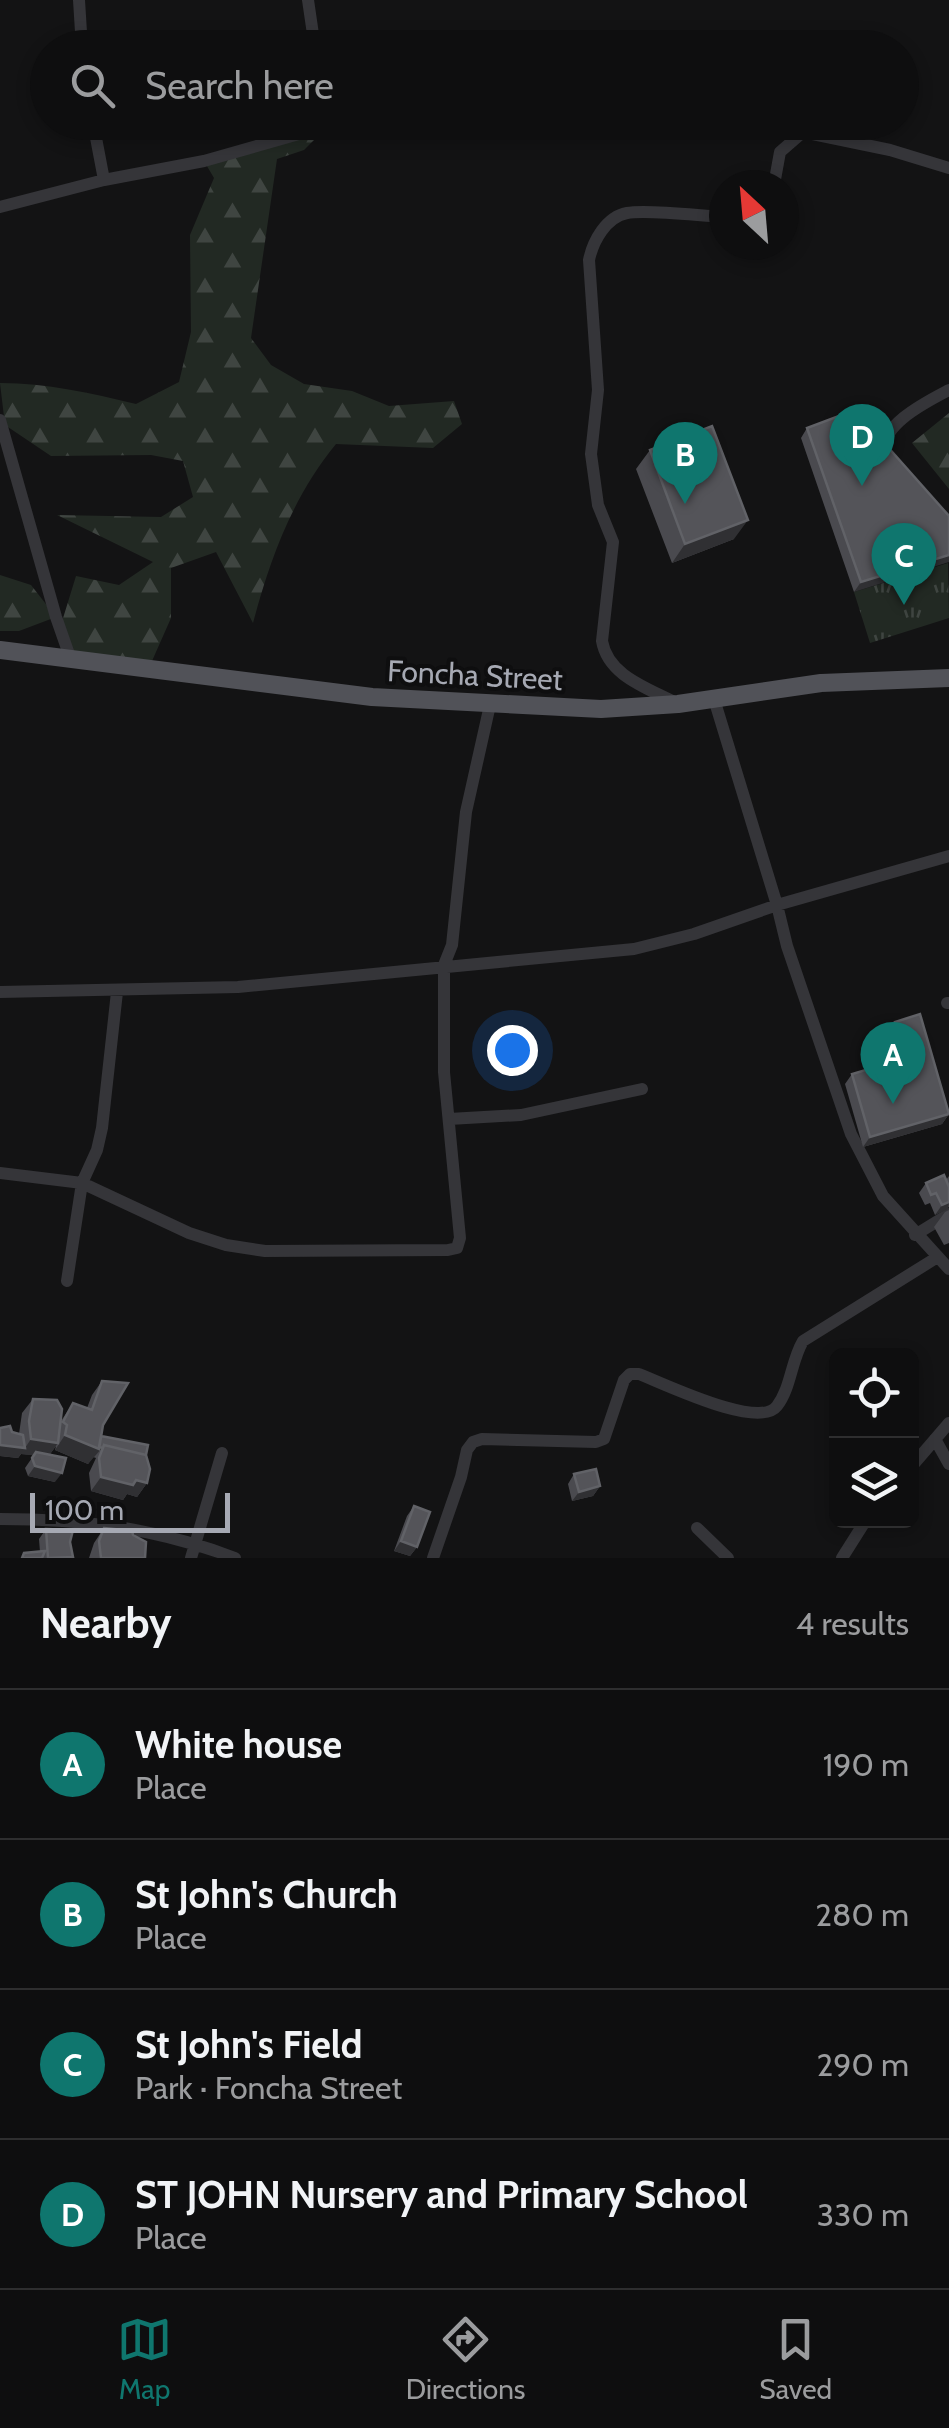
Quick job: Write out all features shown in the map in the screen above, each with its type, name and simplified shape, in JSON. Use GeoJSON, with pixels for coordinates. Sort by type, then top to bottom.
{"type":"FeatureCollection","features":[{"type":"Feature","properties":{"kind":"main road","name":"Foncha Street"},"geometry":{"type":"LineString","coordinates":[[0,650],[287,688],[490,706],[602,709],[678,704],[822,683],[949,678]]}},
{"type":"Feature","properties":{"kind":"street"},"geometry":{"type":"LineString","coordinates":[[80,0],[81,30]]}},
{"type":"Feature","properties":{"kind":"street"},"geometry":{"type":"LineString","coordinates":[[308,0],[312,30]]}},
{"type":"Feature","properties":{"kind":"street"},"geometry":{"type":"LineString","coordinates":[[97,140],[104,180]]}},
{"type":"Feature","properties":{"kind":"street"},"geometry":{"type":"LineString","coordinates":[[0,207],[104,180],[204,161],[273,140]]}},
{"type":"Feature","properties":{"kind":"street"},"geometry":{"type":"LineString","coordinates":[[777,170],[780,152],[791,140]]}},
{"type":"Feature","properties":{"kind":"street"},"geometry":{"type":"LineString","coordinates":[[852,140],[949,168]]}},
{"type":"Feature","properties":{"kind":"street"},"geometry":{"type":"LineString","coordinates":[[678,704],[622,673],[604,655],[602,641],[613,542],[598,505],[591,454],[598,390],[589,260],[593,242],[625,212],[709,217]]}},
{"type":"Feature","properties":{"kind":"street"},"geometry":{"type":"LineString","coordinates":[[900,470],[883,447],[884,438],[917,407],[949,390]]}},
{"type":"Feature","properties":{"kind":"street"},"geometry":{"type":"LineString","coordinates":[[0,420],[72,660]]}},
{"type":"Feature","properties":{"kind":"street"},"geometry":{"type":"LineString","coordinates":[[714,699],[786,946],[851,1134],[883,1196],[949,1268]]}},
{"type":"Feature","properties":{"kind":"street"},"geometry":{"type":"LineString","coordinates":[[0,1173],[82,1183],[189,1232],[265,1252],[458,1248],[444,1072],[444,965],[452,945],[466,812],[490,706]]}},
{"type":"Feature","properties":{"kind":"street"},"geometry":{"type":"LineString","coordinates":[[0,992],[238,986],[634,949],[949,856]]}},
{"type":"Feature","properties":{"kind":"street"},"geometry":{"type":"LineString","coordinates":[[67,1281],[82,1183],[102,1128],[117,992]]}},
{"type":"Feature","properties":{"kind":"street"},"geometry":{"type":"LineString","coordinates":[[449,1118],[520,1115],[642,1089]]}},
{"type":"Feature","properties":{"kind":"street"},"geometry":{"type":"LineString","coordinates":[[915,1235],[949,1214]]}},
{"type":"Feature","properties":{"kind":"street"},"geometry":{"type":"LineString","coordinates":[[433,1558],[467,1450],[474,1442],[604,1439],[624,1380],[630,1374],[724,1407],[765,1414],[774,1411],[804,1342],[936,1258]]}},
{"type":"Feature","properties":{"kind":"street"},"geometry":{"type":"LineString","coordinates":[[919,1457],[949,1423]]}},
{"type":"Feature","properties":{"kind":"street"},"geometry":{"type":"LineString","coordinates":[[935,1438],[949,1464]]}},
{"type":"Feature","properties":{"kind":"street"},"geometry":{"type":"LineString","coordinates":[[193,1552],[222,1453]]}},
{"type":"Feature","properties":{"kind":"street"},"geometry":{"type":"LineString","coordinates":[[0,1519],[103,1522],[193,1552],[234,1558]]}},
{"type":"Feature","properties":{"kind":"street"},"geometry":{"type":"LineString","coordinates":[[698,1528],[728,1558]]}},
{"type":"Feature","properties":{"kind":"street"},"geometry":{"type":"LineString","coordinates":[[842,1558],[861,1528]]}},
{"type":"Feature","properties":{"kind":"green space"},"geometry":{"type":"Polygon","coordinates":[[[292,140],[314,140],[304,150],[277,159],[251,338],[271,365],[304,384],[352,391],[389,406],[454,401],[462,424],[433,448],[336,444],[295,507],[267,575],[253,623],[216,552],[171,568],[171,618],[148,670],[71,660],[60,628],[76,576],[119,585],[153,562],[57,515],[161,517],[193,497],[183,461],[151,455],[51,456],[5,425],[0,383],[52,387],[136,404],[179,382],[191,332],[190,235],[214,178],[204,161],[292,140]]]}},
{"type":"Feature","properties":{"kind":"green space"},"geometry":{"type":"Polygon","coordinates":[[[949,413],[949,489],[912,443],[949,413]]]}},
{"type":"Feature","properties":{"kind":"green space"},"geometry":{"type":"Polygon","coordinates":[[[948,563],[949,618],[870,643],[854,592],[948,563]]]}},
{"type":"Feature","properties":{"kind":"green space"},"geometry":{"type":"Polygon","coordinates":[[[0,575],[31,585],[56,617],[19,631],[0,631],[0,575]]]}},
{"type":"Feature","properties":{"kind":"building"},"geometry":{"type":"Polygon","coordinates":[[[855,410],[949,516],[949,555],[861,582],[807,428],[855,410]]]}},
{"type":"Feature","properties":{"kind":"building"},"geometry":{"type":"Polygon","coordinates":[[[712,426],[748,520],[685,544],[650,450],[712,426]]]}},
{"type":"Feature","properties":{"kind":"building"},"geometry":{"type":"Polygon","coordinates":[[[920,1014],[949,1114],[870,1137],[852,1074],[906,1058],[895,1022],[920,1014]]]}},
{"type":"Feature","properties":{"kind":"building"},"geometry":{"type":"Polygon","coordinates":[[[944,1175],[949,1202],[942,1205],[936,1193],[931,1195],[926,1183],[944,1175]]]}},
{"type":"Feature","properties":{"kind":"building"},"geometry":{"type":"Polygon","coordinates":[[[102,1381],[128,1383],[103,1425],[99,1449],[65,1435],[67,1425],[63,1422],[73,1403],[92,1410],[102,1381]]]}},
{"type":"Feature","properties":{"kind":"building"},"geometry":{"type":"Polygon","coordinates":[[[33,1399],[57,1400],[62,1409],[58,1443],[31,1439],[33,1399]]]}},
{"type":"Feature","properties":{"kind":"building"},"geometry":{"type":"Polygon","coordinates":[[[10,1426],[12,1432],[23,1435],[25,1448],[0,1445],[0,1428],[10,1426]]]}},
{"type":"Feature","properties":{"kind":"building"},"geometry":{"type":"Polygon","coordinates":[[[101,1436],[148,1445],[146,1455],[99,1447],[101,1436]]]}},
{"type":"Feature","properties":{"kind":"building"},"geometry":{"type":"Polygon","coordinates":[[[104,1445],[146,1455],[150,1469],[147,1483],[136,1480],[133,1485],[101,1477],[99,1458],[104,1445]]]}},
{"type":"Feature","properties":{"kind":"building"},"geometry":{"type":"Polygon","coordinates":[[[36,1452],[66,1458],[62,1473],[35,1466],[32,1458],[36,1452]]]}},
{"type":"Feature","properties":{"kind":"building"},"geometry":{"type":"Polygon","coordinates":[[[596,1469],[600,1486],[579,1492],[574,1474],[596,1469]]]}},
{"type":"Feature","properties":{"kind":"building"},"geometry":{"type":"Polygon","coordinates":[[[414,1506],[430,1512],[417,1547],[401,1541],[414,1506]]]}},
{"type":"Feature","properties":{"kind":"building"},"geometry":{"type":"Polygon","coordinates":[[[104,1528],[132,1531],[146,1542],[145,1558],[101,1558],[99,1541],[104,1528]]]}},
{"type":"Feature","properties":{"kind":"building"},"geometry":{"type":"Polygon","coordinates":[[[46,1529],[73,1530],[73,1557],[48,1558],[46,1529]]]}},
{"type":"Feature","properties":{"kind":"building"},"geometry":{"type":"Polygon","coordinates":[[[45,1551],[42,1558],[22,1558],[24,1553],[45,1551]]]}},
{"type":"Feature","properties":{"kind":"place","name":"ST JOHN Nursery and Primary School"},"geometry":{"type":"Point","coordinates":[862,486]}},
{"type":"Feature","properties":{"kind":"place","name":"St John's Church"},"geometry":{"type":"Point","coordinates":[685,504]}},
{"type":"Feature","properties":{"kind":"place","name":"St John's Field"},"geometry":{"type":"Point","coordinates":[904,605]}},
{"type":"Feature","properties":{"kind":"place","name":"White house"},"geometry":{"type":"Point","coordinates":[893,1104]}}]}
